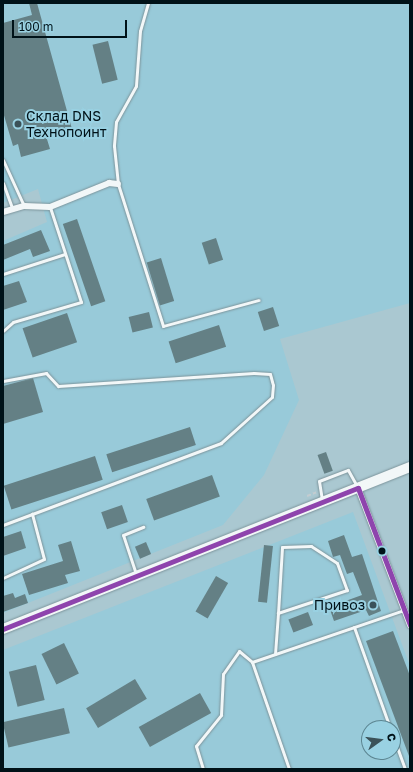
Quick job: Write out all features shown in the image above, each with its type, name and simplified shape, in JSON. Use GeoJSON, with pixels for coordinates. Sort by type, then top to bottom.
{"type":"FeatureCollection","features":[{"type":"Feature","properties":{"kind":"main road"},"geometry":{"type":"LineString","coordinates":[[3,629],[410,467]]}},
{"type":"Feature","properties":{"kind":"street"},"geometry":{"type":"LineString","coordinates":[[3,212],[12,208],[24,206],[50,207],[109,183],[118,184]]}},
{"type":"Feature","properties":{"kind":"street"},"geometry":{"type":"LineString","coordinates":[[358,488],[410,625]]}},
{"type":"Feature","properties":{"kind":"lane"},"geometry":{"type":"LineString","coordinates":[[148,3],[140,30],[136,86],[116,122],[118,184],[163,326],[259,300]]}},
{"type":"Feature","properties":{"kind":"lane"},"geometry":{"type":"LineString","coordinates":[[3,160],[24,206]]}},
{"type":"Feature","properties":{"kind":"lane"},"geometry":{"type":"LineString","coordinates":[[3,185],[12,208]]}},
{"type":"Feature","properties":{"kind":"lane"},"geometry":{"type":"LineString","coordinates":[[3,331],[13,322],[81,302],[50,207]]}},
{"type":"Feature","properties":{"kind":"lane"},"geometry":{"type":"LineString","coordinates":[[3,274],[66,254]]}},
{"type":"Feature","properties":{"kind":"lane"},"geometry":{"type":"LineString","coordinates":[[3,381],[46,373],[58,386],[254,373],[270,374],[273,385],[272,397],[221,444],[3,525]]}},
{"type":"Feature","properties":{"kind":"lane"},"geometry":{"type":"LineString","coordinates":[[323,502],[319,481],[348,470],[358,488]]}},
{"type":"Feature","properties":{"kind":"lane"},"geometry":{"type":"LineString","coordinates":[[3,578],[44,559],[32,514]]}},
{"type":"Feature","properties":{"kind":"lane"},"geometry":{"type":"LineString","coordinates":[[137,576],[123,535],[144,527]]}},
{"type":"Feature","properties":{"kind":"lane"},"geometry":{"type":"LineString","coordinates":[[275,654],[282,547],[311,546],[337,563],[346,590],[278,614]]}},
{"type":"Feature","properties":{"kind":"lane"},"geometry":{"type":"LineString","coordinates":[[252,662],[404,610]]}},
{"type":"Feature","properties":{"kind":"lane"},"geometry":{"type":"LineString","coordinates":[[354,627],[387,720]]}},
{"type":"Feature","properties":{"kind":"lane"},"geometry":{"type":"LineString","coordinates":[[203,769],[196,746],[221,715],[224,674],[239,651],[252,662],[289,769]]}},
{"type":"Feature","properties":{"kind":"lane"},"geometry":{"type":"LineString","coordinates":[[401,758],[405,769]]}},
{"type":"Feature","properties":{"kind":"path"},"geometry":{"type":"LineString","coordinates":[[307,496],[321,491]]}},
{"type":"Feature","properties":{"kind":"shaded area"},"geometry":{"type":"Polygon","coordinates":[[[3,3],[410,3],[410,303],[280,339],[299,400],[264,475],[223,525],[3,613],[3,241],[47,222],[38,189],[3,203],[3,3]]]}},
{"type":"Feature","properties":{"kind":"shaded area"},"geometry":{"type":"Polygon","coordinates":[[[353,512],[410,666],[410,769],[3,769],[3,650],[353,512]]]}},
{"type":"Feature","properties":{"kind":"building"},"geometry":{"type":"Polygon","coordinates":[[[29,3],[37,3],[72,129],[46,136],[50,149],[21,157],[18,144],[13,146],[3,112],[3,23],[32,15],[29,3]]]}},
{"type":"Feature","properties":{"kind":"building"},"geometry":{"type":"Polygon","coordinates":[[[108,41],[118,80],[102,84],[92,45],[108,41]]]}},
{"type":"Feature","properties":{"kind":"building"},"geometry":{"type":"Polygon","coordinates":[[[77,219],[105,301],[91,306],[63,224],[77,219]]]}},
{"type":"Feature","properties":{"kind":"building"},"geometry":{"type":"Polygon","coordinates":[[[41,230],[50,251],[33,257],[30,249],[3,260],[3,245],[41,230]]]}},
{"type":"Feature","properties":{"kind":"building"},"geometry":{"type":"Polygon","coordinates":[[[216,238],[223,260],[209,265],[202,243],[216,238]]]}},
{"type":"Feature","properties":{"kind":"building"},"geometry":{"type":"Polygon","coordinates":[[[161,258],[174,301],[160,305],[147,262],[161,258]]]}},
{"type":"Feature","properties":{"kind":"building"},"geometry":{"type":"Polygon","coordinates":[[[19,281],[27,302],[3,310],[3,286],[19,281]]]}},
{"type":"Feature","properties":{"kind":"building"},"geometry":{"type":"Polygon","coordinates":[[[273,307],[279,326],[264,331],[258,312],[273,307]]]}},
{"type":"Feature","properties":{"kind":"building"},"geometry":{"type":"Polygon","coordinates":[[[149,312],[153,328],[132,333],[129,317],[149,312]]]}},
{"type":"Feature","properties":{"kind":"building"},"geometry":{"type":"Polygon","coordinates":[[[67,313],[77,342],[33,358],[23,328],[67,313]]]}},
{"type":"Feature","properties":{"kind":"building"},"geometry":{"type":"Polygon","coordinates":[[[219,325],[226,347],[176,363],[169,341],[219,325]]]}},
{"type":"Feature","properties":{"kind":"building"},"geometry":{"type":"Polygon","coordinates":[[[33,378],[43,412],[3,424],[3,386],[33,378]]]}},
{"type":"Feature","properties":{"kind":"building"},"geometry":{"type":"Polygon","coordinates":[[[190,427],[196,445],[112,472],[106,454],[190,427]]]}},
{"type":"Feature","properties":{"kind":"building"},"geometry":{"type":"Polygon","coordinates":[[[326,452],[333,471],[324,474],[318,455],[326,452]]]}},
{"type":"Feature","properties":{"kind":"building"},"geometry":{"type":"Polygon","coordinates":[[[95,456],[103,480],[11,509],[4,486],[95,456]]]}},
{"type":"Feature","properties":{"kind":"building"},"geometry":{"type":"Polygon","coordinates":[[[212,475],[220,497],[154,521],[146,499],[212,475]]]}},
{"type":"Feature","properties":{"kind":"building"},"geometry":{"type":"Polygon","coordinates":[[[122,505],[128,522],[107,529],[101,512],[122,505]]]}},
{"type":"Feature","properties":{"kind":"building"},"geometry":{"type":"Polygon","coordinates":[[[21,531],[26,548],[3,556],[3,537],[21,531]]]}},
{"type":"Feature","properties":{"kind":"building"},"geometry":{"type":"Polygon","coordinates":[[[344,535],[352,557],[362,554],[381,611],[369,616],[366,610],[334,621],[329,607],[362,595],[353,572],[347,574],[340,555],[333,557],[328,541],[344,535]]]}},
{"type":"Feature","properties":{"kind":"building"},"geometry":{"type":"Polygon","coordinates":[[[71,541],[80,571],[65,575],[68,583],[29,595],[22,574],[63,561],[58,545],[71,541]]]}},
{"type":"Feature","properties":{"kind":"building"},"geometry":{"type":"Polygon","coordinates":[[[146,542],[151,554],[140,559],[135,547],[146,542]]]}},
{"type":"Feature","properties":{"kind":"building"},"geometry":{"type":"Polygon","coordinates":[[[264,545],[273,546],[267,603],[258,602],[264,545]]]}},
{"type":"Feature","properties":{"kind":"building"},"geometry":{"type":"Polygon","coordinates":[[[216,576],[228,583],[208,619],[196,612],[216,576]]]}},
{"type":"Feature","properties":{"kind":"building"},"geometry":{"type":"Polygon","coordinates":[[[13,593],[15,598],[25,594],[28,603],[3,612],[3,596],[13,593]]]}},
{"type":"Feature","properties":{"kind":"building"},"geometry":{"type":"Polygon","coordinates":[[[308,612],[313,625],[293,633],[288,620],[308,612]]]}},
{"type":"Feature","properties":{"kind":"building"},"geometry":{"type":"Polygon","coordinates":[[[393,631],[410,676],[409,756],[401,735],[401,720],[396,720],[366,641],[393,631]]]}},
{"type":"Feature","properties":{"kind":"building"},"geometry":{"type":"Polygon","coordinates":[[[64,643],[79,674],[56,685],[42,654],[64,643]]]}},
{"type":"Feature","properties":{"kind":"building"},"geometry":{"type":"Polygon","coordinates":[[[36,665],[45,700],[18,707],[9,672],[36,665]]]}},
{"type":"Feature","properties":{"kind":"building"},"geometry":{"type":"Polygon","coordinates":[[[135,679],[147,699],[98,728],[86,708],[135,679]]]}},
{"type":"Feature","properties":{"kind":"building"},"geometry":{"type":"Polygon","coordinates":[[[200,693],[211,713],[150,747],[139,727],[200,693]]]}},
{"type":"Feature","properties":{"kind":"building"},"geometry":{"type":"Polygon","coordinates":[[[64,708],[70,733],[8,748],[3,722],[64,708]]]}},
{"type":"Feature","properties":{"kind":"transit line"},"geometry":{"type":"LineString","coordinates":[[3,629],[358,488],[410,625]]}},
{"type":"Feature","properties":{"kind":"place","name":"Склад DNS Технопоинт"},"geometry":{"type":"Point","coordinates":[18,124]}},
{"type":"Feature","properties":{"kind":"place","name":"Привоз"},"geometry":{"type":"Point","coordinates":[373,605]}}]}
